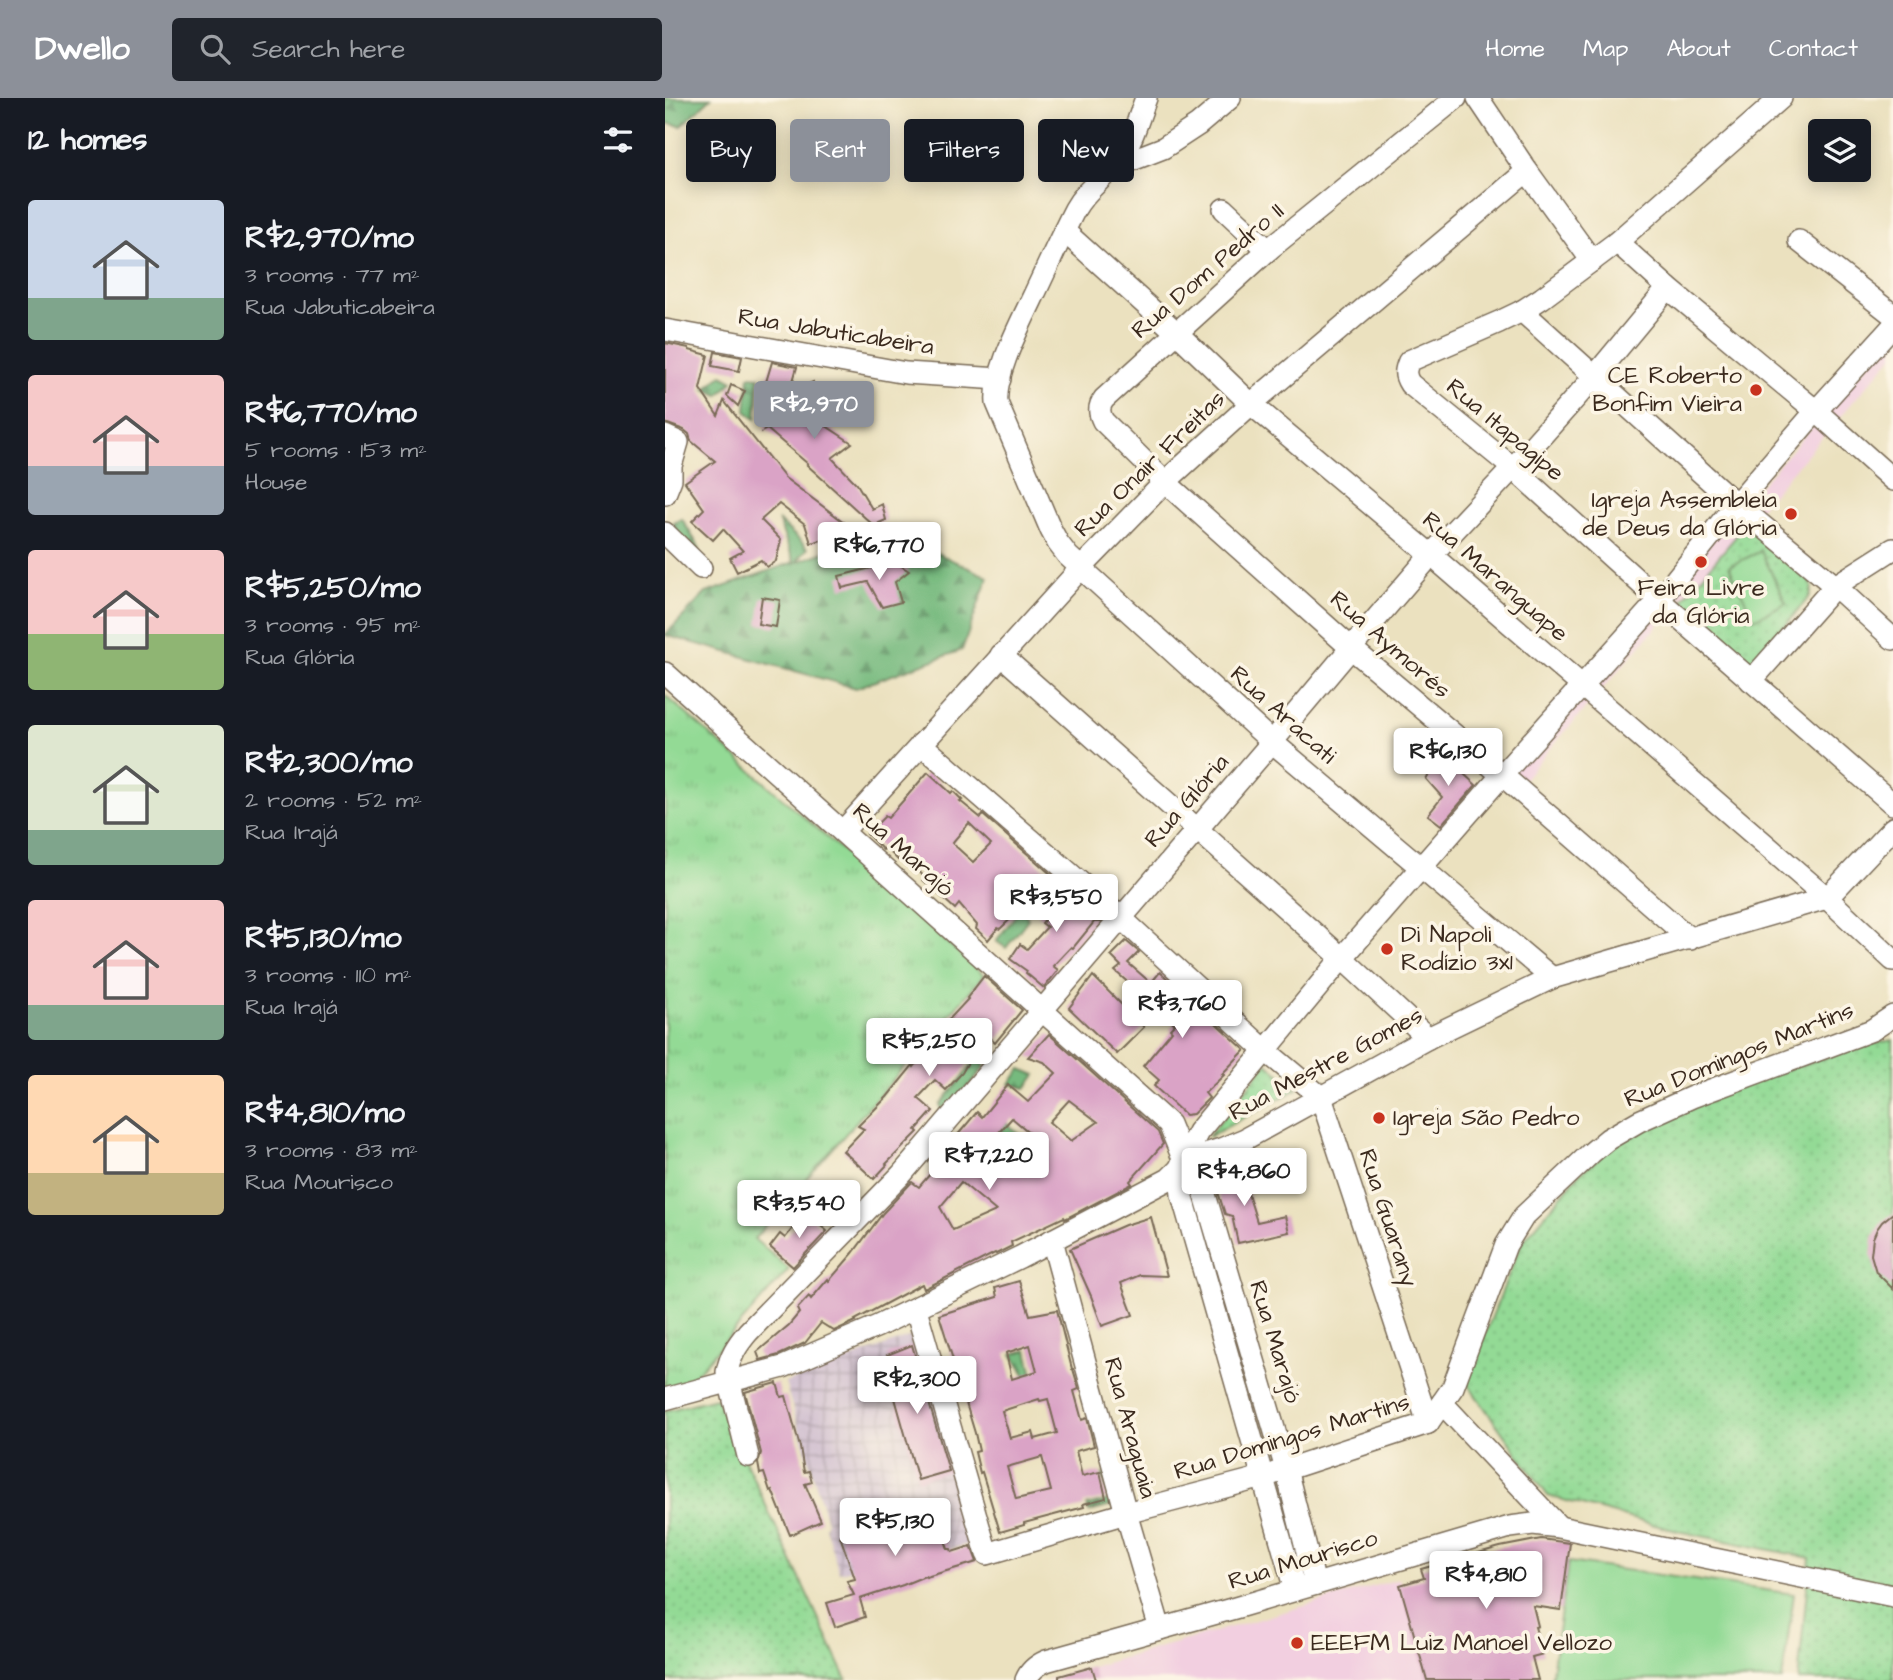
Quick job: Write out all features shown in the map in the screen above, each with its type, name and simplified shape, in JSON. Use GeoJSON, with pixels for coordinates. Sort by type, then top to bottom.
{"type":"FeatureCollection","features":[{"type":"Feature","properties":{"kind":"street"},"geometry":{"type":"LineString","coordinates":[[1134,132],[1146,98]]}},
{"type":"Feature","properties":{"kind":"street"},"geometry":{"type":"LineString","coordinates":[[1134,159],[1163,148],[1198,125],[1230,98]]}},
{"type":"Feature","properties":{"kind":"street","name":"Rua Dom Pedro II"},"geometry":{"type":"LineString","coordinates":[[1099,410],[1104,399],[1268,250],[1456,98]]}},
{"type":"Feature","properties":{"kind":"street"},"geometry":{"type":"LineString","coordinates":[[1478,98],[1592,261]]}},
{"type":"Feature","properties":{"kind":"street"},"geometry":{"type":"LineString","coordinates":[[1781,98],[1617,242],[1522,311],[1736,504],[1835,586],[1893,639]]}},
{"type":"Feature","properties":{"kind":"street","name":"Rua Onair Freitas"},"geometry":{"type":"LineString","coordinates":[[843,831],[1081,568],[1165,482],[1251,404],[1527,171]]}},
{"type":"Feature","properties":{"kind":"street"},"geometry":{"type":"LineString","coordinates":[[1000,379],[1014,340],[1064,231],[1080,199],[1098,182]]}},
{"type":"Feature","properties":{"kind":"street"},"geometry":{"type":"LineString","coordinates":[[1224,209],[1268,250]]}},
{"type":"Feature","properties":{"kind":"street","name":"Rua Maranguape"},"geometry":{"type":"LineString","coordinates":[[1064,231],[1251,404],[1431,555],[1826,898],[1893,960]]}},
{"type":"Feature","properties":{"kind":"street"},"geometry":{"type":"LineString","coordinates":[[1799,240],[1893,315]]}},
{"type":"Feature","properties":{"kind":"street"},"geometry":{"type":"LineString","coordinates":[[1617,242],[1668,288],[1817,411],[1893,480]]}},
{"type":"Feature","properties":{"kind":"street","name":"Rua Glória"},"geometry":{"type":"LineString","coordinates":[[728,1382],[730,1358],[748,1332],[901,1175],[1431,555],[1595,376],[1668,288]]}},
{"type":"Feature","properties":{"kind":"street","name":"Rua Itapagipe"},"geometry":{"type":"LineString","coordinates":[[1522,311],[1409,361],[1405,369],[1406,378],[1513,468],[1658,600],[1893,804]]}},
{"type":"Feature","properties":{"kind":"street"},"geometry":{"type":"LineString","coordinates":[[1184,1161],[1198,1132],[1342,958],[1658,600],[1736,504],[1893,326]]}},
{"type":"Feature","properties":{"kind":"street","name":"Rua Jabuticabeira"},"geometry":{"type":"LineString","coordinates":[[665,330],[906,373],[1000,379]]}},
{"type":"Feature","properties":{"kind":"street","name":"Rua Aracati"},"geometry":{"type":"LineString","coordinates":[[1000,379],[997,403],[1051,530],[1063,550],[1272,742],[1552,978]]}},
{"type":"Feature","properties":{"kind":"street","name":"Rua Aymorés"},"geometry":{"type":"LineString","coordinates":[[1099,410],[1104,421],[1165,482],[1351,648],[1690,939]]}},
{"type":"Feature","properties":{"kind":"street"},"geometry":{"type":"LineString","coordinates":[[665,436],[678,442],[671,466],[671,479],[665,494]]}},
{"type":"Feature","properties":{"kind":"street"},"geometry":{"type":"LineString","coordinates":[[665,533],[701,568]]}},
{"type":"Feature","properties":{"kind":"street"},"geometry":{"type":"LineString","coordinates":[[1751,681],[1835,586],[1893,549]]}},
{"type":"Feature","properties":{"kind":"street"},"geometry":{"type":"LineString","coordinates":[[1001,655],[1342,958],[1428,1038]]}},
{"type":"Feature","properties":{"kind":"street","name":"Rua Marajó"},"geometry":{"type":"LineString","coordinates":[[665,673],[1169,1124],[1184,1161],[1203,1188],[1286,1469],[1315,1584]]}},
{"type":"Feature","properties":{"kind":"street"},"geometry":{"type":"LineString","coordinates":[[921,744],[1321,1097]]}},
{"type":"Feature","properties":{"kind":"street","name":"Rua Mestre Gomes"},"geometry":{"type":"LineString","coordinates":[[665,1399],[783,1367],[916,1309],[1164,1183],[1184,1161],[1245,1139],[1428,1038],[1552,978],[1826,898],[1893,828]]}},
{"type":"Feature","properties":{"kind":"street","name":"Rua Domingos Martins"},"geometry":{"type":"LineString","coordinates":[[916,1309],[987,1554],[1263,1477],[1427,1423],[1453,1387],[1506,1245],[1524,1216],[1608,1139],[1639,1121],[1682,1102],[1872,1030],[1893,1016]]}},
{"type":"Feature","properties":{"kind":"street","name":"Rua Guarany"},"geometry":{"type":"LineString","coordinates":[[1321,1097],[1427,1423]]}},
{"type":"Feature","properties":{"kind":"street","name":"Rua Marajó"},"geometry":{"type":"LineString","coordinates":[[1184,1161],[1182,1195],[1294,1590]]}},
{"type":"Feature","properties":{"kind":"street","name":"Rua Araguaia"},"geometry":{"type":"LineString","coordinates":[[1052,1240],[1160,1629]]}},
{"type":"Feature","properties":{"kind":"street"},"geometry":{"type":"LineString","coordinates":[[728,1382],[748,1456]]}},
{"type":"Feature","properties":{"kind":"street"},"geometry":{"type":"LineString","coordinates":[[1442,1403],[1559,1527]]}},
{"type":"Feature","properties":{"kind":"street","name":"Rua Mourisco"},"geometry":{"type":"LineString","coordinates":[[1026,1680],[1037,1665],[1046,1661],[1510,1527],[1533,1524],[1559,1527],[1893,1596]]}},
{"type":"Feature","properties":{"kind":"shaded area","name":"Feira Livre da Glória"},"geometry":{"type":"Polygon","coordinates":[[[1893,336],[1893,356],[1523,780],[1510,768],[1893,336]]]}},
{"type":"Feature","properties":{"kind":"shaded area"},"geometry":{"type":"Polygon","coordinates":[[[911,1336],[926,1355],[978,1541],[839,1572],[825,1527],[827,1521],[785,1383],[911,1336]]]}},
{"type":"Feature","properties":{"kind":"shaded area","name":"EEEFM Luiz Manoel Vellozo"},"geometry":{"type":"Polygon","coordinates":[[[1399,1579],[1427,1680],[1046,1680],[1399,1579]]]}},
{"type":"Feature","properties":{"kind":"green space"},"geometry":{"type":"Polygon","coordinates":[[[665,98],[711,98],[681,126],[665,123],[665,98]]]}},
{"type":"Feature","properties":{"kind":"green space"},"geometry":{"type":"Polygon","coordinates":[[[722,375],[733,381],[719,395],[705,389],[722,375]]]}},
{"type":"Feature","properties":{"kind":"green space"},"geometry":{"type":"Polygon","coordinates":[[[749,376],[759,377],[756,419],[746,411],[749,376]]]}},
{"type":"Feature","properties":{"kind":"green space"},"geometry":{"type":"Polygon","coordinates":[[[682,519],[700,549],[695,552],[672,530],[674,523],[682,519]]]}},
{"type":"Feature","properties":{"kind":"green space"},"geometry":{"type":"Polygon","coordinates":[[[778,520],[808,548],[796,562],[888,530],[988,577],[962,650],[856,688],[665,635],[706,593],[794,562],[778,520]]]}},
{"type":"Feature","properties":{"kind":"green space"},"geometry":{"type":"Polygon","coordinates":[[[1748,526],[1809,578],[1812,587],[1810,596],[1759,657],[1751,660],[1744,659],[1687,610],[1683,599],[1742,529],[1748,526]]]}},
{"type":"Feature","properties":{"kind":"green space"},"geometry":{"type":"Polygon","coordinates":[[[1761,551],[1786,603],[1754,619],[1729,566],[1761,551]]]}},
{"type":"Feature","properties":{"kind":"green space"},"geometry":{"type":"Polygon","coordinates":[[[665,695],[984,975],[754,1239],[789,1269],[688,1383],[665,1388],[665,695]]]}},
{"type":"Feature","properties":{"kind":"green space"},"geometry":{"type":"Polygon","coordinates":[[[1022,907],[1028,919],[1006,948],[996,941],[1022,907]]]}},
{"type":"Feature","properties":{"kind":"green space"},"geometry":{"type":"Polygon","coordinates":[[[1893,1040],[1893,1680],[1798,1680],[1810,1558],[1677,1531],[1548,1496],[1466,1382],[1521,1244],[1580,1173],[1631,1133],[1713,1092],[1866,1045],[1893,1040]]]}},
{"type":"Feature","properties":{"kind":"green space"},"geometry":{"type":"Polygon","coordinates":[[[977,1059],[985,1066],[943,1117],[940,1105],[977,1059]]]}},
{"type":"Feature","properties":{"kind":"green space"},"geometry":{"type":"Polygon","coordinates":[[[1267,1063],[1297,1089],[1208,1137],[1267,1063]]]}},
{"type":"Feature","properties":{"kind":"green space"},"geometry":{"type":"Polygon","coordinates":[[[1021,1069],[1036,1075],[1026,1088],[1010,1084],[1021,1069]]]}},
{"type":"Feature","properties":{"kind":"green space"},"geometry":{"type":"Polygon","coordinates":[[[1006,1122],[1021,1137],[1016,1148],[1023,1160],[1016,1160],[1011,1151],[997,1140],[1006,1122]]]}},
{"type":"Feature","properties":{"kind":"green space"},"geometry":{"type":"Polygon","coordinates":[[[1027,1350],[1033,1374],[1027,1377],[1012,1354],[1027,1350]]]}},
{"type":"Feature","properties":{"kind":"green space"},"geometry":{"type":"Polygon","coordinates":[[[716,1398],[847,1680],[665,1680],[665,1411],[716,1398]]]}},
{"type":"Feature","properties":{"kind":"green space"},"geometry":{"type":"Polygon","coordinates":[[[1103,1474],[1107,1475],[1115,1505],[1089,1512],[1087,1506],[1109,1500],[1103,1474]]]}},
{"type":"Feature","properties":{"kind":"green space"},"geometry":{"type":"Polygon","coordinates":[[[1568,1562],[1794,1594],[1782,1680],[1551,1680],[1568,1562]]]}},
{"type":"Feature","properties":{"kind":"building"},"geometry":{"type":"Polygon","coordinates":[[[665,343],[708,355],[700,389],[718,416],[724,401],[785,478],[852,528],[811,543],[805,524],[779,504],[761,520],[781,540],[776,561],[767,567],[761,560],[737,572],[730,558],[743,551],[723,529],[713,540],[692,521],[704,509],[685,482],[715,461],[691,441],[684,430],[665,423],[665,343]]]}},
{"type":"Feature","properties":{"kind":"building"},"geometry":{"type":"Polygon","coordinates":[[[715,352],[742,357],[739,371],[712,366],[715,352]]]}},
{"type":"Feature","properties":{"kind":"building"},"geometry":{"type":"Polygon","coordinates":[[[772,362],[797,367],[790,392],[813,382],[813,395],[790,403],[795,406],[788,412],[820,422],[852,443],[832,458],[857,484],[872,509],[882,504],[886,520],[879,523],[885,532],[883,534],[808,464],[767,429],[763,431],[778,405],[775,399],[786,394],[763,392],[772,362]]]}},
{"type":"Feature","properties":{"kind":"building"},"geometry":{"type":"Polygon","coordinates":[[[731,385],[745,391],[738,406],[727,396],[731,385]]]}},
{"type":"Feature","properties":{"kind":"building"},"geometry":{"type":"Polygon","coordinates":[[[895,562],[909,571],[895,582],[901,602],[882,607],[868,582],[842,588],[839,576],[895,562]]]}},
{"type":"Feature","properties":{"kind":"building"},"geometry":{"type":"Polygon","coordinates":[[[762,597],[780,600],[776,627],[758,624],[762,597]]]}},
{"type":"Feature","properties":{"kind":"building"},"geometry":{"type":"Polygon","coordinates":[[[1442,754],[1476,785],[1441,825],[1428,815],[1442,797],[1426,779],[1442,754]]]}},
{"type":"Feature","properties":{"kind":"building"},"geometry":{"type":"Polygon","coordinates":[[[928,772],[981,818],[983,815],[1054,877],[988,940],[976,929],[977,925],[959,904],[955,909],[923,880],[925,878],[904,854],[898,860],[867,834],[885,816],[888,818],[928,772]],[[969,823],[952,843],[973,862],[991,844],[969,823]]]}},
{"type":"Feature","properties":{"kind":"building"},"geometry":{"type":"Polygon","coordinates":[[[1060,882],[1103,919],[1101,922],[1094,922],[1073,948],[1053,966],[1058,970],[1044,988],[1010,959],[1020,944],[1027,949],[1047,927],[1042,923],[1045,919],[1038,915],[1060,882]]]}},
{"type":"Feature","properties":{"kind":"building"},"geometry":{"type":"Polygon","coordinates":[[[1126,941],[1139,952],[1128,963],[1151,983],[1160,972],[1245,1050],[1205,1093],[1209,1098],[1193,1114],[1185,1115],[1154,1086],[1159,1080],[1143,1066],[1175,1024],[1115,971],[1121,966],[1111,956],[1126,941]]]}},
{"type":"Feature","properties":{"kind":"building"},"geometry":{"type":"Polygon","coordinates":[[[984,976],[1022,1010],[995,1043],[976,1025],[959,1044],[971,1057],[962,1073],[946,1090],[935,1080],[918,1098],[933,1111],[916,1130],[918,1132],[874,1179],[843,1151],[864,1129],[858,1126],[887,1097],[913,1065],[914,1067],[934,1043],[931,1039],[968,999],[984,976]]]}},
{"type":"Feature","properties":{"kind":"building"},"geometry":{"type":"Polygon","coordinates":[[[1093,976],[1144,1027],[1117,1054],[1069,1008],[1093,976]]]}},
{"type":"Feature","properties":{"kind":"building"},"geometry":{"type":"Polygon","coordinates":[[[1049,1034],[1158,1132],[1163,1144],[1130,1181],[1132,1184],[1065,1219],[1064,1217],[1011,1242],[1012,1246],[924,1289],[922,1284],[834,1331],[821,1323],[805,1343],[760,1360],[757,1352],[789,1325],[799,1313],[797,1309],[809,1296],[811,1299],[828,1279],[829,1281],[883,1213],[912,1182],[919,1187],[937,1166],[934,1163],[977,1112],[982,1117],[1008,1085],[1028,1102],[1056,1073],[1044,1062],[1028,1057],[1049,1034]],[[1069,1100],[1049,1122],[1071,1141],[1098,1122],[1069,1100]],[[1012,1118],[993,1139],[1012,1157],[1031,1134],[1012,1118]],[[961,1182],[940,1207],[953,1230],[996,1211],[961,1182]]]}},
{"type":"Feature","properties":{"kind":"building"},"geometry":{"type":"Polygon","coordinates":[[[1239,1165],[1257,1222],[1285,1216],[1289,1232],[1238,1243],[1232,1216],[1225,1214],[1212,1173],[1239,1165]]]}},
{"type":"Feature","properties":{"kind":"building"},"geometry":{"type":"Polygon","coordinates":[[[836,1181],[855,1198],[843,1212],[823,1195],[836,1181]]]}},
{"type":"Feature","properties":{"kind":"building"},"geometry":{"type":"Polygon","coordinates":[[[805,1213],[827,1231],[793,1267],[770,1247],[780,1234],[785,1238],[805,1213]]]}},
{"type":"Feature","properties":{"kind":"building"},"geometry":{"type":"Polygon","coordinates":[[[1893,1213],[1893,1289],[1876,1272],[1871,1255],[1877,1229],[1893,1213]]]}},
{"type":"Feature","properties":{"kind":"building"},"geometry":{"type":"Polygon","coordinates":[[[1151,1217],[1167,1276],[1140,1275],[1121,1283],[1133,1315],[1102,1326],[1070,1249],[1125,1225],[1151,1217]]]}},
{"type":"Feature","properties":{"kind":"building"},"geometry":{"type":"Polygon","coordinates":[[[1019,1281],[1030,1315],[1057,1310],[1079,1389],[1074,1391],[1082,1420],[1087,1418],[1094,1446],[1076,1451],[1082,1476],[1100,1472],[1106,1498],[1000,1532],[982,1472],[980,1473],[975,1452],[979,1451],[975,1433],[962,1390],[959,1391],[955,1366],[939,1315],[997,1297],[995,1288],[1019,1281]],[[1030,1345],[1006,1353],[1012,1379],[1037,1371],[1030,1345]],[[1039,1399],[1002,1411],[1010,1438],[1033,1432],[1035,1439],[1057,1433],[1048,1399],[1039,1399]],[[1042,1457],[1007,1467],[1016,1499],[1051,1491],[1042,1457]]]}},
{"type":"Feature","properties":{"kind":"building"},"geometry":{"type":"Polygon","coordinates":[[[912,1345],[949,1471],[918,1480],[893,1391],[901,1389],[887,1355],[912,1345]]]}},
{"type":"Feature","properties":{"kind":"building"},"geometry":{"type":"Polygon","coordinates":[[[777,1383],[781,1397],[786,1396],[804,1472],[809,1471],[812,1482],[805,1484],[821,1521],[790,1535],[764,1473],[760,1474],[758,1463],[761,1453],[745,1392],[777,1383]]]}},
{"type":"Feature","properties":{"kind":"building"},"geometry":{"type":"Polygon","coordinates":[[[933,1504],[948,1549],[952,1552],[971,1546],[977,1562],[925,1576],[860,1599],[865,1617],[835,1627],[827,1603],[854,1595],[847,1581],[855,1579],[840,1536],[933,1504]]]}},
{"type":"Feature","properties":{"kind":"building"},"geometry":{"type":"Polygon","coordinates":[[[1541,1539],[1570,1543],[1561,1610],[1533,1606],[1538,1626],[1535,1627],[1543,1654],[1532,1657],[1538,1680],[1427,1680],[1400,1585],[1424,1578],[1421,1569],[1500,1547],[1541,1539]]]}},
{"type":"Feature","properties":{"kind":"building"},"geometry":{"type":"Polygon","coordinates":[[[1092,1667],[1096,1680],[1059,1680],[1059,1676],[1092,1667]]]}},
{"type":"Feature","properties":{"kind":"place","name":"CE Roberto Bonfim Vieira"},"geometry":{"type":"Point","coordinates":[1756,390]}},
{"type":"Feature","properties":{"kind":"place","name":"Igreja Assembleia de Deus da Glória"},"geometry":{"type":"Point","coordinates":[1791,514]}},
{"type":"Feature","properties":{"kind":"place","name":"Feira Livre da Glória"},"geometry":{"type":"Point","coordinates":[1701,562]}},
{"type":"Feature","properties":{"kind":"place","name":"Di Napoli Rodízio 3x1"},"geometry":{"type":"Point","coordinates":[1387,949]}},
{"type":"Feature","properties":{"kind":"place","name":"Igreja São Pedro"},"geometry":{"type":"Point","coordinates":[1379,1118]}},
{"type":"Feature","properties":{"kind":"place","name":"EEEFM Luiz Manoel Vellozo"},"geometry":{"type":"Point","coordinates":[1297,1643]}}]}
